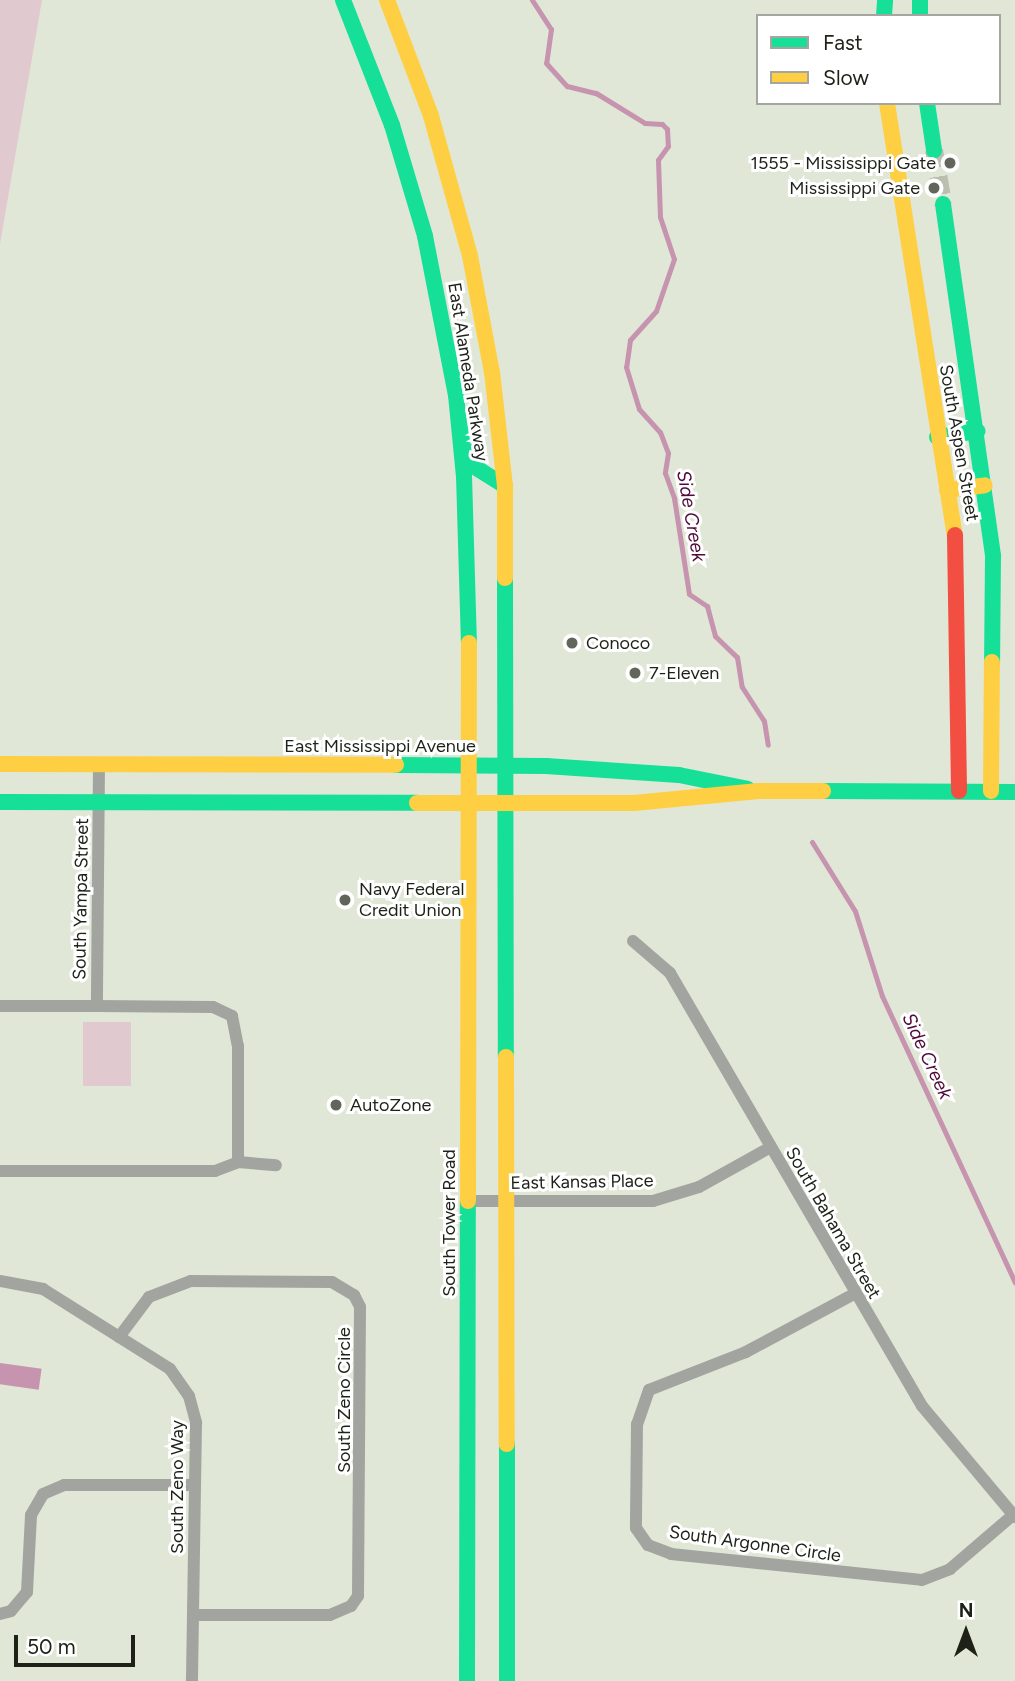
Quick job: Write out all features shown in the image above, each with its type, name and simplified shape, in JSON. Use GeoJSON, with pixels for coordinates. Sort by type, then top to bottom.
{"type":"FeatureCollection","features":[{"type":"Feature","properties":{"kind":"main road","name":"East Alameda Parkway"},"geometry":{"type":"LineString","coordinates":[[343,0],[409,179],[448,347],[468,533],[468,765]]}},
{"type":"Feature","properties":{"kind":"main road","name":"East Alameda Parkway"},"geometry":{"type":"LineString","coordinates":[[387,0],[431,116],[470,256],[492,372],[505,486],[507,766]]}},
{"type":"Feature","properties":{"kind":"main road","name":"South Aspen Street"},"geometry":{"type":"LineString","coordinates":[[887,105],[961,591],[959,792]]}},
{"type":"Feature","properties":{"kind":"main road"},"geometry":{"type":"LineString","coordinates":[[927,105],[934,150]]}},
{"type":"Feature","properties":{"kind":"main road","name":"South Aspen Street"},"geometry":{"type":"LineString","coordinates":[[943,204],[978,431],[995,586],[991,792]]}},
{"type":"Feature","properties":{"kind":"main road"},"geometry":{"type":"LineString","coordinates":[[448,347],[468,383],[478,469],[505,486]]}},
{"type":"Feature","properties":{"kind":"main road"},"geometry":{"type":"LineString","coordinates":[[937,437],[978,431]]}},
{"type":"Feature","properties":{"kind":"main road"},"geometry":{"type":"LineString","coordinates":[[947,490],[985,485]]}},
{"type":"Feature","properties":{"kind":"main road","name":"East Mississippi Avenue"},"geometry":{"type":"LineString","coordinates":[[0,764],[507,766],[638,771],[758,791]]}},
{"type":"Feature","properties":{"kind":"main road","name":"South Tower Road"},"geometry":{"type":"LineString","coordinates":[[467,1681],[468,765]]}},
{"type":"Feature","properties":{"kind":"main road"},"geometry":{"type":"LineString","coordinates":[[507,766],[507,1681]]}},
{"type":"Feature","properties":{"kind":"main road","name":"East Mississippi Avenue"},"geometry":{"type":"LineString","coordinates":[[0,802],[507,803],[670,801],[758,791],[1015,792]]}},
{"type":"Feature","properties":{"kind":"street","name":"South Yampa Street"},"geometry":{"type":"LineString","coordinates":[[97,1006],[99,764]]}},
{"type":"Feature","properties":{"kind":"street","name":"South Bahama Street"},"geometry":{"type":"LineString","coordinates":[[633,941],[670,973],[854,1294],[922,1406],[1014,1516]]}},
{"type":"Feature","properties":{"kind":"street"},"geometry":{"type":"LineString","coordinates":[[0,1006],[213,1007],[232,1016],[239,1046],[238,1162]]}},
{"type":"Feature","properties":{"kind":"street","name":"East Kansas Place"},"geometry":{"type":"LineString","coordinates":[[468,1201],[653,1200],[699,1187],[769,1147]]}},
{"type":"Feature","properties":{"kind":"street"},"geometry":{"type":"LineString","coordinates":[[0,1171],[215,1171],[238,1162],[276,1165]]}},
{"type":"Feature","properties":{"kind":"street","name":"South Zeno Way"},"geometry":{"type":"LineString","coordinates":[[0,1281],[43,1289],[170,1369],[189,1396],[196,1423],[192,1681]]}},
{"type":"Feature","properties":{"kind":"street","name":"South Zeno Circle"},"geometry":{"type":"LineString","coordinates":[[119,1337],[149,1297],[191,1281],[332,1282],[354,1295],[360,1307],[358,1596],[342,1612],[330,1615],[193,1615]]}},
{"type":"Feature","properties":{"kind":"street","name":"South Argonne Circle"},"geometry":{"type":"LineString","coordinates":[[854,1294],[746,1352],[649,1390],[637,1424],[636,1476],[636,1528],[648,1545],[671,1554],[922,1580],[950,1569],[1014,1516]]}},
{"type":"Feature","properties":{"kind":"street"},"geometry":{"type":"LineString","coordinates":[[0,1614],[11,1611],[27,1592],[31,1515],[43,1494],[64,1485],[195,1485]]}},
{"type":"Feature","properties":{"kind":"shaded area"},"geometry":{"type":"Polygon","coordinates":[[[0,0],[42,0],[0,244],[0,0]]]}},
{"type":"Feature","properties":{"kind":"shaded area"},"geometry":{"type":"Polygon","coordinates":[[[83,1022],[131,1022],[131,1086],[83,1086],[83,1022]]]}},
{"type":"Feature","properties":{"kind":"shaded area"},"geometry":{"type":"Polygon","coordinates":[[[0,1363],[42,1369],[39,1390],[0,1384],[0,1363]]]}},
{"type":"Feature","properties":{"kind":"waterway","name":"Side Creek"},"geometry":{"type":"LineString","coordinates":[[532,0],[551,29],[546,63],[567,86],[596,93],[645,123],[662,124],[667,129],[668,146],[658,160],[660,217],[674,259],[656,311],[630,340],[626,367],[639,409],[660,432],[668,453],[665,473],[674,498],[689,594],[707,606],[715,636],[737,657],[742,687],[764,721],[768,745]]}},
{"type":"Feature","properties":{"kind":"waterway","name":"Side Creek"},"geometry":{"type":"LineString","coordinates":[[812,842],[855,911],[882,996],[1015,1283]]}},
{"type":"Feature","properties":{"kind":"tunnel"},"geometry":{"type":"LineString","coordinates":[[934,150],[943,204]]}},
{"type":"Feature","properties":{"kind":"traffic: fast"},"geometry":{"type":"LineString","coordinates":[[343,0],[392,125],[425,236],[456,395],[464,476],[469,643]]}},
{"type":"Feature","properties":{"kind":"traffic: fast"},"geometry":{"type":"LineString","coordinates":[[884,14],[885,0]]}},
{"type":"Feature","properties":{"kind":"traffic: fast"},"geometry":{"type":"LineString","coordinates":[[920,0],[920,14]]}},
{"type":"Feature","properties":{"kind":"traffic: fast"},"geometry":{"type":"LineString","coordinates":[[927,105],[934,150]]}},
{"type":"Feature","properties":{"kind":"traffic: fast"},"geometry":{"type":"LineString","coordinates":[[943,204],[993,556],[992,662]]}},
{"type":"Feature","properties":{"kind":"traffic: fast"},"geometry":{"type":"LineString","coordinates":[[472,418],[478,469],[505,486]]}},
{"type":"Feature","properties":{"kind":"traffic: fast"},"geometry":{"type":"LineString","coordinates":[[937,437],[978,431]]}},
{"type":"Feature","properties":{"kind":"traffic: fast"},"geometry":{"type":"LineString","coordinates":[[505,578],[506,1057]]}},
{"type":"Feature","properties":{"kind":"traffic: fast"},"geometry":{"type":"LineString","coordinates":[[396,765],[546,766],[679,775],[748,789]]}},
{"type":"Feature","properties":{"kind":"traffic: fast"},"geometry":{"type":"LineString","coordinates":[[823,791],[1015,792]]}},
{"type":"Feature","properties":{"kind":"traffic: fast"},"geometry":{"type":"LineString","coordinates":[[0,802],[417,803]]}},
{"type":"Feature","properties":{"kind":"traffic: fast"},"geometry":{"type":"LineString","coordinates":[[467,1681],[468,1201]]}},
{"type":"Feature","properties":{"kind":"traffic: fast"},"geometry":{"type":"LineString","coordinates":[[507,1444],[507,1681]]}},
{"type":"Feature","properties":{"kind":"traffic: slow"},"geometry":{"type":"LineString","coordinates":[[387,0],[431,116],[470,256],[492,372],[505,486],[505,578]]}},
{"type":"Feature","properties":{"kind":"traffic: slow"},"geometry":{"type":"LineString","coordinates":[[887,105],[955,535]]}},
{"type":"Feature","properties":{"kind":"traffic: slow"},"geometry":{"type":"LineString","coordinates":[[947,490],[985,485]]}},
{"type":"Feature","properties":{"kind":"traffic: slow"},"geometry":{"type":"LineString","coordinates":[[468,1201],[469,643]]}},
{"type":"Feature","properties":{"kind":"traffic: slow"},"geometry":{"type":"LineString","coordinates":[[991,791],[992,662]]}},
{"type":"Feature","properties":{"kind":"traffic: slow"},"geometry":{"type":"LineString","coordinates":[[0,764],[396,765]]}},
{"type":"Feature","properties":{"kind":"traffic: slow"},"geometry":{"type":"LineString","coordinates":[[417,803],[634,803],[758,791],[823,791]]}},
{"type":"Feature","properties":{"kind":"traffic: slow"},"geometry":{"type":"LineString","coordinates":[[506,1057],[507,1444]]}},
{"type":"Feature","properties":{"kind":"traffic: jam"},"geometry":{"type":"LineString","coordinates":[[955,535],[959,791]]}},
{"type":"Feature","properties":{"kind":"place","name":"1555 - Mississippi Gate"},"geometry":{"type":"Point","coordinates":[950,163]}},
{"type":"Feature","properties":{"kind":"place","name":"Mississippi Gate"},"geometry":{"type":"Point","coordinates":[934,188]}},
{"type":"Feature","properties":{"kind":"place","name":"Conoco"},"geometry":{"type":"Point","coordinates":[572,643]}},
{"type":"Feature","properties":{"kind":"place","name":"7-Eleven"},"geometry":{"type":"Point","coordinates":[635,673]}},
{"type":"Feature","properties":{"kind":"place","name":"Navy Federal Credit Union"},"geometry":{"type":"Point","coordinates":[345,900]}},
{"type":"Feature","properties":{"kind":"place","name":"AutoZone"},"geometry":{"type":"Point","coordinates":[336,1105]}}]}
